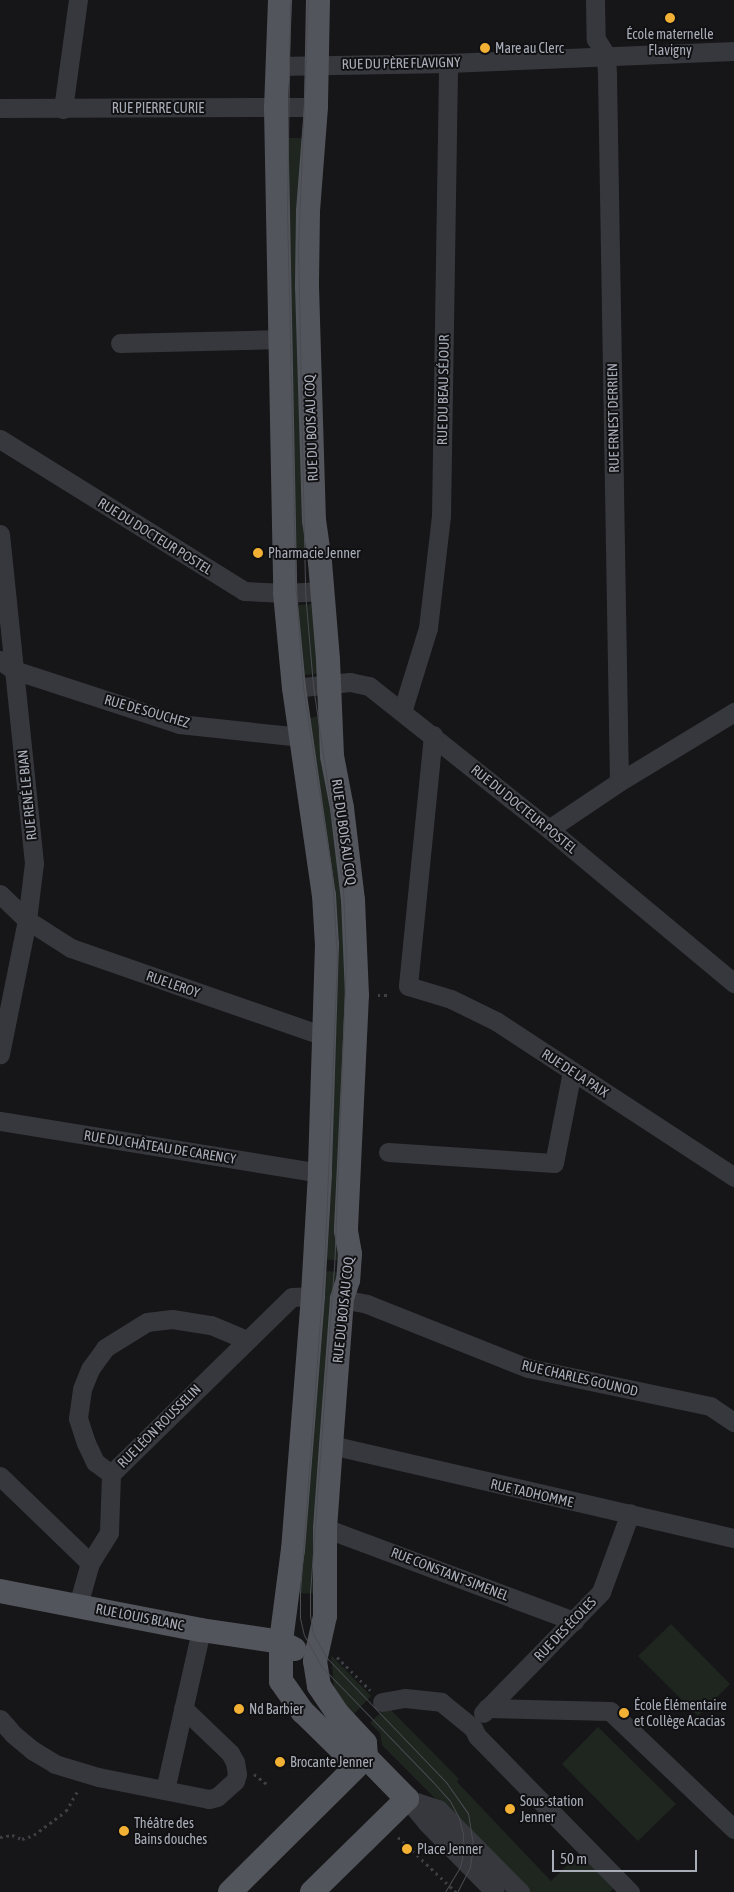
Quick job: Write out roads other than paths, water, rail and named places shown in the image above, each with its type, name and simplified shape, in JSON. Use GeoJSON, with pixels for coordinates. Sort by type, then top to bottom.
{"type":"FeatureCollection","features":[{"type":"Feature","properties":{"kind":"main road","name":"RUE DU BOIS AU COQ"},"geometry":{"type":"LineString","coordinates":[[280,0],[276,108],[285,593],[294,688],[324,895],[327,944],[320,1173],[313,1296],[293,1549],[281,1642],[281,1681],[303,1712],[350,1758],[366,1757],[365,1743],[337,1713],[322,1691],[315,1661],[326,1616],[325,1528],[342,1299],[348,1280],[350,1254],[346,1222],[357,995],[353,900],[342,808],[332,756],[330,684],[314,520],[307,286],[308,211],[316,107],[318,0]]}},
{"type":"Feature","properties":{"kind":"main road","name":"RUE LOUIS BLANC"},"geometry":{"type":"LineString","coordinates":[[0,1591],[200,1630],[281,1642]]}},
{"type":"Feature","properties":{"kind":"main road"},"geometry":{"type":"LineString","coordinates":[[281,1642],[315,1661]]}},
{"type":"Feature","properties":{"kind":"main road"},"geometry":{"type":"LineString","coordinates":[[230,1892],[254,1881],[366,1757],[407,1799],[312,1892]]}},
{"type":"Feature","properties":{"kind":"street"},"geometry":{"type":"LineString","coordinates":[[63,109],[78,0]]}},
{"type":"Feature","properties":{"kind":"street"},"geometry":{"type":"LineString","coordinates":[[595,0],[596,39],[606,55]]}},
{"type":"Feature","properties":{"kind":"street","name":"RUE DU PÈRE FLAVIGNY"},"geometry":{"type":"LineString","coordinates":[[278,66],[448,63],[734,51]]}},
{"type":"Feature","properties":{"kind":"street","name":"RUE ERNEST DERRIEN"},"geometry":{"type":"LineString","coordinates":[[606,55],[619,782]]}},
{"type":"Feature","properties":{"kind":"street","name":"RUE DU BEAU SÉJOUR"},"geometry":{"type":"LineString","coordinates":[[402,712],[428,628],[441,516],[448,63]]}},
{"type":"Feature","properties":{"kind":"street","name":"RUE PIERRE CURIE"},"geometry":{"type":"LineString","coordinates":[[0,108],[316,107]]}},
{"type":"Feature","properties":{"kind":"street"},"geometry":{"type":"LineString","coordinates":[[120,343],[280,339]]}},
{"type":"Feature","properties":{"kind":"street","name":"RUE DU DOCTEUR POSTEL"},"geometry":{"type":"LineString","coordinates":[[0,439],[244,591],[285,593],[322,591]]}},
{"type":"Feature","properties":{"kind":"street","name":"RUE RENÉ LE BIAN"},"geometry":{"type":"LineString","coordinates":[[0,534],[7,665],[34,863],[27,920],[4,1015],[0,1054]]}},
{"type":"Feature","properties":{"kind":"street","name":"RUE DE SOUCHEZ"},"geometry":{"type":"LineString","coordinates":[[7,665],[180,724],[301,737]]}},
{"type":"Feature","properties":{"kind":"street","name":"RUE DU DOCTEUR POSTEL"},"geometry":{"type":"LineString","coordinates":[[294,688],[350,682],[369,686],[550,829],[734,983]]}},
{"type":"Feature","properties":{"kind":"street"},"geometry":{"type":"LineString","coordinates":[[550,829],[619,782],[734,712]]}},
{"type":"Feature","properties":{"kind":"street","name":"RUE DE LA PAIX"},"geometry":{"type":"LineString","coordinates":[[433,735],[408,986],[451,999],[496,1021],[734,1177]]}},
{"type":"Feature","properties":{"kind":"street","name":"RUE LEROY"},"geometry":{"type":"LineString","coordinates":[[0,894],[27,920],[70,948],[324,1036]]}},
{"type":"Feature","properties":{"kind":"street"},"geometry":{"type":"LineString","coordinates":[[388,1152],[554,1162],[572,1071]]}},
{"type":"Feature","properties":{"kind":"street","name":"RUE DU CHÂTEAU DE CARENCY"},"geometry":{"type":"LineString","coordinates":[[0,1121],[320,1173]]}},
{"type":"Feature","properties":{"kind":"street","name":"RUE LÉON ROUSSELIN"},"geometry":{"type":"LineString","coordinates":[[78,1605],[90,1563],[109,1532],[111,1474],[292,1297],[313,1296]]}},
{"type":"Feature","properties":{"kind":"street","name":"RUE CHARLES GOUNOD"},"geometry":{"type":"LineString","coordinates":[[342,1299],[367,1304],[528,1368],[710,1406],[734,1422]]}},
{"type":"Feature","properties":{"kind":"street"},"geometry":{"type":"LineString","coordinates":[[111,1474],[95,1462],[86,1443],[78,1418],[82,1389],[90,1369],[105,1348],[147,1322],[172,1319],[211,1325],[246,1340]]}},
{"type":"Feature","properties":{"kind":"street","name":"RUE TADHOMME"},"geometry":{"type":"LineString","coordinates":[[331,1445],[734,1538]]}},
{"type":"Feature","properties":{"kind":"street"},"geometry":{"type":"LineString","coordinates":[[4,1486],[90,1563]]}},
{"type":"Feature","properties":{"kind":"street","name":"RUE DES ÉCOLES"},"geometry":{"type":"LineString","coordinates":[[473,1728],[478,1718],[487,1708],[601,1592],[630,1513]]}},
{"type":"Feature","properties":{"kind":"street","name":"RUE CONSTANT SIMENEL"},"geometry":{"type":"LineString","coordinates":[[325,1528],[574,1621]]}},
{"type":"Feature","properties":{"kind":"street"},"geometry":{"type":"LineString","coordinates":[[165,1790],[200,1630]]}},
{"type":"Feature","properties":{"kind":"street"},"geometry":{"type":"LineString","coordinates":[[382,1702],[405,1698],[441,1702],[473,1728],[477,1736],[630,1892]]}},
{"type":"Feature","properties":{"kind":"street"},"geometry":{"type":"LineString","coordinates":[[0,1719],[12,1734],[54,1764],[86,1774],[209,1799],[217,1798],[235,1781],[237,1774],[235,1762],[230,1753],[183,1708]]}},
{"type":"Feature","properties":{"kind":"street"},"geometry":{"type":"LineString","coordinates":[[487,1708],[610,1711],[734,1829]]}},
{"type":"Feature","properties":{"kind":"street"},"geometry":{"type":"LineString","coordinates":[[407,1799],[426,1822],[495,1892]]}},
{"type":"Feature","properties":{"kind":"street"},"geometry":{"type":"LineString","coordinates":[[407,1799],[438,1809],[520,1892]]}},
{"type":"Feature","properties":{"kind":"tram line"},"geometry":{"type":"LineString","coordinates":[[290,0],[287,210],[296,592],[303,687],[332,875],[337,960],[324,1266],[300,1592],[300,1618],[304,1635],[322,1667],[433,1782],[450,1801],[459,1818],[463,1834],[462,1859],[460,1867],[445,1892]]}},
{"type":"Feature","properties":{"kind":"tram line"},"geometry":{"type":"LineString","coordinates":[[308,0],[298,249],[305,592],[313,686],[343,888],[346,959],[334,1266],[310,1592],[310,1615],[313,1634],[327,1658],[446,1782],[468,1813],[473,1845],[470,1867],[457,1892]]}},
{"type":"Feature","properties":{"kind":"place","name":"École maternelle Flavigny"},"geometry":{"type":"Point","coordinates":[670,18]}},
{"type":"Feature","properties":{"kind":"place","name":"Mare au Clerc"},"geometry":{"type":"Point","coordinates":[485,48]}},
{"type":"Feature","properties":{"kind":"place","name":"Pharmacie Jenner"},"geometry":{"type":"Point","coordinates":[258,553]}},
{"type":"Feature","properties":{"kind":"place","name":"Nd Barbier"},"geometry":{"type":"Point","coordinates":[239,1709]}},
{"type":"Feature","properties":{"kind":"place","name":"École Élémentaire et Collège Acacias"},"geometry":{"type":"Point","coordinates":[624,1713]}},
{"type":"Feature","properties":{"kind":"place","name":"Brocante Jenner"},"geometry":{"type":"Point","coordinates":[280,1762]}},
{"type":"Feature","properties":{"kind":"place","name":"Sous-station Jenner"},"geometry":{"type":"Point","coordinates":[510,1809]}},
{"type":"Feature","properties":{"kind":"place","name":"Théâtre des Bains douches"},"geometry":{"type":"Point","coordinates":[124,1831]}},
{"type":"Feature","properties":{"kind":"place","name":"Place Jenner"},"geometry":{"type":"Point","coordinates":[407,1849]}}]}
